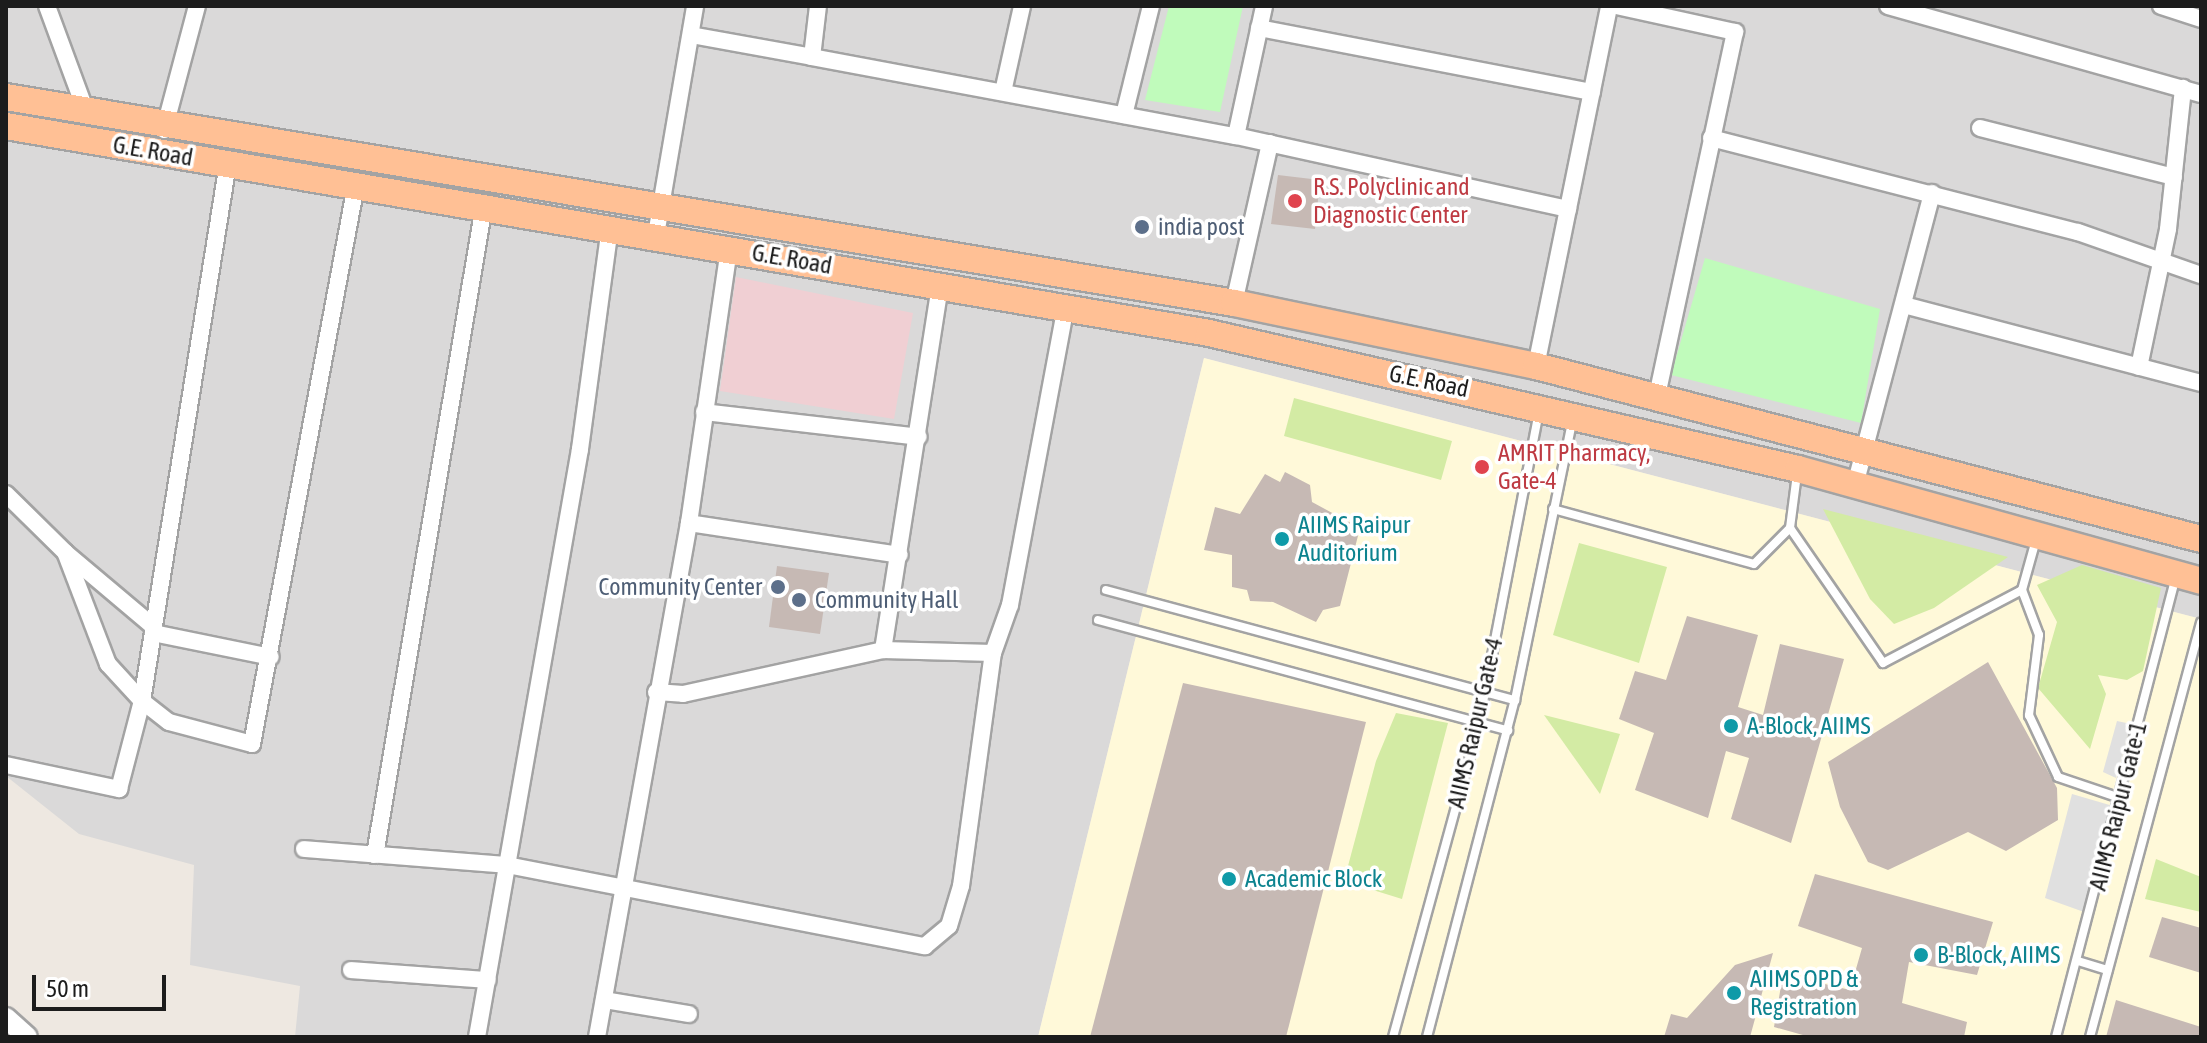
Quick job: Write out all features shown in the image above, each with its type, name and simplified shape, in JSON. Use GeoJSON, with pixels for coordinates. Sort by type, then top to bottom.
{"type":"FeatureCollection","features":[{"type":"Feature","properties":{"kind":"main road"},"geometry":{"type":"LineString","coordinates":[[6,97],[1234,303],[1536,366],[1869,450],[2201,539]]}},
{"type":"Feature","properties":{"kind":"main road","name":"G.E. Road"},"geometry":{"type":"LineString","coordinates":[[6,126],[1066,307],[1541,405],[1798,469],[2189,578]]}},
{"type":"Feature","properties":{"kind":"street"},"geometry":{"type":"LineString","coordinates":[[47,6],[85,109]]}},
{"type":"Feature","properties":{"kind":"street"},"geometry":{"type":"LineString","coordinates":[[161,152],[164,125],[197,6]]}},
{"type":"Feature","properties":{"kind":"street"},"geometry":{"type":"LineString","coordinates":[[656,235],[664,207],[695,6]]}},
{"type":"Feature","properties":{"kind":"street"},"geometry":{"type":"LineString","coordinates":[[812,57],[818,6]]}},
{"type":"Feature","properties":{"kind":"street"},"geometry":{"type":"LineString","coordinates":[[1003,92],[1022,6]]}},
{"type":"Feature","properties":{"kind":"street"},"geometry":{"type":"LineString","coordinates":[[1124,115],[1151,6]]}},
{"type":"Feature","properties":{"kind":"street"},"geometry":{"type":"LineString","coordinates":[[1236,136],[1264,6]]}},
{"type":"Feature","properties":{"kind":"street"},"geometry":{"type":"LineString","coordinates":[[1536,366],[1609,6]]}},
{"type":"Feature","properties":{"kind":"street"},"geometry":{"type":"LineString","coordinates":[[1616,6],[1735,32],[1657,396]]}},
{"type":"Feature","properties":{"kind":"street"},"geometry":{"type":"LineString","coordinates":[[1888,6],[1943,14],[2201,94]]}},
{"type":"Feature","properties":{"kind":"street"},"geometry":{"type":"LineString","coordinates":[[2161,6],[2201,19]]}},
{"type":"Feature","properties":{"kind":"street"},"geometry":{"type":"LineString","coordinates":[[1259,28],[1592,92]]}},
{"type":"Feature","properties":{"kind":"street"},"geometry":{"type":"LineString","coordinates":[[691,35],[1236,136],[1568,209]]}},
{"type":"Feature","properties":{"kind":"street"},"geometry":{"type":"LineString","coordinates":[[2139,367],[2161,261],[2183,88]]}},
{"type":"Feature","properties":{"kind":"street"},"geometry":{"type":"LineString","coordinates":[[1980,128],[2174,177]]}},
{"type":"Feature","properties":{"kind":"street"},"geometry":{"type":"LineString","coordinates":[[1711,138],[1932,193],[2201,275]]}},
{"type":"Feature","properties":{"kind":"street"},"geometry":{"type":"LineString","coordinates":[[1234,303],[1270,143]]}},
{"type":"Feature","properties":{"kind":"street"},"geometry":{"type":"LineString","coordinates":[[6,765],[119,789],[142,701],[228,163]]}},
{"type":"Feature","properties":{"kind":"street"},"geometry":{"type":"LineString","coordinates":[[65,552],[108,664],[142,701],[169,722],[252,744],[271,657],[356,185]]}},
{"type":"Feature","properties":{"kind":"street"},"geometry":{"type":"LineString","coordinates":[[1855,485],[1869,450],[1932,193]]}},
{"type":"Feature","properties":{"kind":"street"},"geometry":{"type":"LineString","coordinates":[[375,855],[484,206]]}},
{"type":"Feature","properties":{"kind":"street"},"geometry":{"type":"LineString","coordinates":[[477,1037],[580,449],[610,227]]}},
{"type":"Feature","properties":{"kind":"street"},"geometry":{"type":"LineString","coordinates":[[597,1037],[656,692],[689,523],[729,248]]}},
{"type":"Feature","properties":{"kind":"street"},"geometry":{"type":"LineString","coordinates":[[883,650],[919,437],[940,285]]}},
{"type":"Feature","properties":{"kind":"street"},"geometry":{"type":"LineString","coordinates":[[1904,305],[2201,383]]}},
{"type":"Feature","properties":{"kind":"street"},"geometry":{"type":"LineString","coordinates":[[304,849],[507,865],[623,884],[925,946],[949,926],[961,886],[993,653],[1010,605],[1066,307]]}},
{"type":"Feature","properties":{"kind":"street"},"geometry":{"type":"LineString","coordinates":[[704,412],[919,437]]}},
{"type":"Feature","properties":{"kind":"street"},"geometry":{"type":"LineString","coordinates":[[6,494],[65,552],[153,630],[271,657]]}},
{"type":"Feature","properties":{"kind":"street"},"geometry":{"type":"LineString","coordinates":[[689,523],[900,555]]}},
{"type":"Feature","properties":{"kind":"street"},"geometry":{"type":"LineString","coordinates":[[656,692],[683,694],[883,650],[993,653]]}},
{"type":"Feature","properties":{"kind":"street"},"geometry":{"type":"LineString","coordinates":[[351,970],[488,980]]}},
{"type":"Feature","properties":{"kind":"street"},"geometry":{"type":"LineString","coordinates":[[604,1000],[689,1014]]}},
{"type":"Feature","properties":{"kind":"street"},"geometry":{"type":"LineString","coordinates":[[6,1018],[27,1037]]}},
{"type":"Feature","properties":{"kind":"lane","name":"AIIMS Raipur Gate-4"},"geometry":{"type":"LineString","coordinates":[[1393,1037],[1479,723],[1541,405]]}},
{"type":"Feature","properties":{"kind":"lane","name":"AIIMS Raipur Gate-4"},"geometry":{"type":"LineString","coordinates":[[1427,1037],[1508,731],[1574,414]]}},
{"type":"Feature","properties":{"kind":"lane"},"geometry":{"type":"LineString","coordinates":[[1553,509],[1754,564],[1790,528],[1798,469]]}},
{"type":"Feature","properties":{"kind":"lane"},"geometry":{"type":"LineString","coordinates":[[1790,528],[1883,663],[2022,590]]}},
{"type":"Feature","properties":{"kind":"lane"},"geometry":{"type":"LineString","coordinates":[[2037,535],[2022,590],[2039,635],[2029,715],[2058,777],[2120,798]]}},
{"type":"Feature","properties":{"kind":"lane","name":"AIIMS Raipur Gate-1"},"geometry":{"type":"LineString","coordinates":[[2056,1037],[2120,798],[2189,578]]}},
{"type":"Feature","properties":{"kind":"lane"},"geometry":{"type":"LineString","coordinates":[[1106,590],[1515,700]]}},
{"type":"Feature","properties":{"kind":"lane"},"geometry":{"type":"LineString","coordinates":[[1098,620],[1508,731]]}},
{"type":"Feature","properties":{"kind":"lane","name":"AIIMS Raipur Gate-1"},"geometry":{"type":"LineString","coordinates":[[2090,1037],[2201,623]]}},
{"type":"Feature","properties":{"kind":"lane"},"geometry":{"type":"LineString","coordinates":[[2078,961],[2108,970]]}},
{"type":"Feature","properties":{"kind":"shaded area"},"geometry":{"type":"Polygon","coordinates":[[[6,6],[2201,6],[2201,619],[1204,358],[1038,1037],[295,1037],[300,986],[190,965],[194,865],[79,834],[6,776],[6,6]]]}},
{"type":"Feature","properties":{"kind":"shaded area"},"geometry":{"type":"Polygon","coordinates":[[[736,277],[913,313],[894,419],[720,391],[736,277]]]}},
{"type":"Feature","properties":{"kind":"shaded area"},"geometry":{"type":"Polygon","coordinates":[[[1204,358],[2201,619],[2201,1037],[1038,1037],[1204,358]]]}},
{"type":"Feature","properties":{"kind":"shaded area"},"geometry":{"type":"Polygon","coordinates":[[[2117,721],[2131,724],[2116,778],[2103,772],[2117,721]]]}},
{"type":"Feature","properties":{"kind":"shaded area"},"geometry":{"type":"Polygon","coordinates":[[[2072,794],[2113,806],[2084,912],[2045,898],[2072,794]]]}},
{"type":"Feature","properties":{"kind":"green space"},"geometry":{"type":"Polygon","coordinates":[[[1169,6],[1243,6],[1220,112],[1145,100],[1169,6]]]}},
{"type":"Feature","properties":{"kind":"green space"},"geometry":{"type":"Polygon","coordinates":[[[1705,258],[1880,309],[1861,423],[1671,375],[1705,258]]]}},
{"type":"Feature","properties":{"kind":"green space"},"geometry":{"type":"Polygon","coordinates":[[[1294,398],[1452,441],[1441,480],[1284,436],[1294,398]]]}},
{"type":"Feature","properties":{"kind":"green space"},"geometry":{"type":"Polygon","coordinates":[[[1823,509],[2008,557],[1934,608],[1894,624],[1870,599],[1823,509]]]}},
{"type":"Feature","properties":{"kind":"green space"},"geometry":{"type":"Polygon","coordinates":[[[1579,543],[1667,567],[1639,663],[1553,635],[1579,543]]]}},
{"type":"Feature","properties":{"kind":"green space"},"geometry":{"type":"Polygon","coordinates":[[[2082,565],[2161,588],[2143,671],[2127,680],[2098,675],[2106,694],[2090,749],[2038,688],[2057,622],[2037,585],[2082,565]]]}},
{"type":"Feature","properties":{"kind":"green space"},"geometry":{"type":"Polygon","coordinates":[[[1396,713],[1448,723],[1402,899],[1344,881],[1376,761],[1396,713]]]}},
{"type":"Feature","properties":{"kind":"green space"},"geometry":{"type":"Polygon","coordinates":[[[1544,715],[1620,734],[1600,794],[1544,715]]]}},
{"type":"Feature","properties":{"kind":"green space"},"geometry":{"type":"Polygon","coordinates":[[[2156,859],[2201,877],[2201,912],[2145,899],[2156,859]]]}},
{"type":"Feature","properties":{"kind":"building"},"geometry":{"type":"Polygon","coordinates":[[[1278,175],[1320,180],[1315,229],[1271,224],[1278,175]]]}},
{"type":"Feature","properties":{"kind":"building","name":"AIIMS Raipur Auditorium"},"geometry":{"type":"Polygon","coordinates":[[[1285,472],[1310,485],[1312,502],[1360,528],[1340,606],[1323,610],[1316,622],[1273,602],[1250,601],[1247,590],[1232,587],[1232,555],[1204,550],[1215,507],[1240,514],[1265,474],[1280,482],[1285,472]]]}},
{"type":"Feature","properties":{"kind":"building","name":"Community Hall"},"geometry":{"type":"Polygon","coordinates":[[[777,566],[829,573],[820,634],[769,627],[777,566]]]}},
{"type":"Feature","properties":{"kind":"building","name":"A-Block, AIIMS"},"geometry":{"type":"Polygon","coordinates":[[[1687,616],[1758,635],[1738,707],[1763,715],[1780,644],[1844,659],[1791,843],[1731,819],[1749,758],[1726,751],[1708,818],[1635,790],[1654,733],[1619,719],[1635,671],[1666,680],[1687,616]]]}},
{"type":"Feature","properties":{"kind":"building"},"geometry":{"type":"Polygon","coordinates":[[[1988,662],[2057,788],[2058,820],[2006,851],[1968,832],[1888,870],[1868,862],[1840,807],[1828,762],[1988,662]]]}},
{"type":"Feature","properties":{"kind":"building","name":"Academic Block"},"geometry":{"type":"Polygon","coordinates":[[[1183,683],[1366,722],[1286,1037],[1090,1037],[1183,683]]]}},
{"type":"Feature","properties":{"kind":"building","name":"B-Block, AIIMS"},"geometry":{"type":"Polygon","coordinates":[[[1815,874],[1993,922],[1977,975],[1909,962],[1902,1003],[1967,1022],[1964,1037],[1810,1037],[1774,1027],[1783,974],[1850,990],[1862,948],[1798,926],[1815,874]]]}},
{"type":"Feature","properties":{"kind":"building"},"geometry":{"type":"Polygon","coordinates":[[[2162,917],[2201,928],[2201,973],[2149,957],[2162,917]]]}},
{"type":"Feature","properties":{"kind":"building","name":"AIIMS OPD & Registration"},"geometry":{"type":"Polygon","coordinates":[[[1773,953],[1750,1037],[1664,1037],[1671,1014],[1687,1018],[1735,965],[1773,953]]]}},
{"type":"Feature","properties":{"kind":"building"},"geometry":{"type":"Polygon","coordinates":[[[2116,1000],[2201,1027],[2201,1037],[2106,1037],[2116,1000]]]}},
{"type":"Feature","properties":{"kind":"place","name":"R.S. Polyclinic and Diagnostic Center"},"geometry":{"type":"Point","coordinates":[1295,201]}},
{"type":"Feature","properties":{"kind":"place","name":"india post"},"geometry":{"type":"Point","coordinates":[1142,227]}},
{"type":"Feature","properties":{"kind":"place","name":"AMRIT Pharmacy, Gate-4"},"geometry":{"type":"Point","coordinates":[1482,467]}},
{"type":"Feature","properties":{"kind":"place","name":"AIIMS Raipur Auditorium"},"geometry":{"type":"Point","coordinates":[1282,539]}},
{"type":"Feature","properties":{"kind":"place","name":"Community Center"},"geometry":{"type":"Point","coordinates":[778,587]}},
{"type":"Feature","properties":{"kind":"place","name":"Community Hall"},"geometry":{"type":"Point","coordinates":[799,600]}},
{"type":"Feature","properties":{"kind":"place","name":"A-Block, AIIMS"},"geometry":{"type":"Point","coordinates":[1731,726]}},
{"type":"Feature","properties":{"kind":"place","name":"Academic Block"},"geometry":{"type":"Point","coordinates":[1229,879]}},
{"type":"Feature","properties":{"kind":"place","name":"B-Block, AIIMS"},"geometry":{"type":"Point","coordinates":[1921,955]}},
{"type":"Feature","properties":{"kind":"place","name":"AIIMS OPD & Registration"},"geometry":{"type":"Point","coordinates":[1734,993]}}]}
